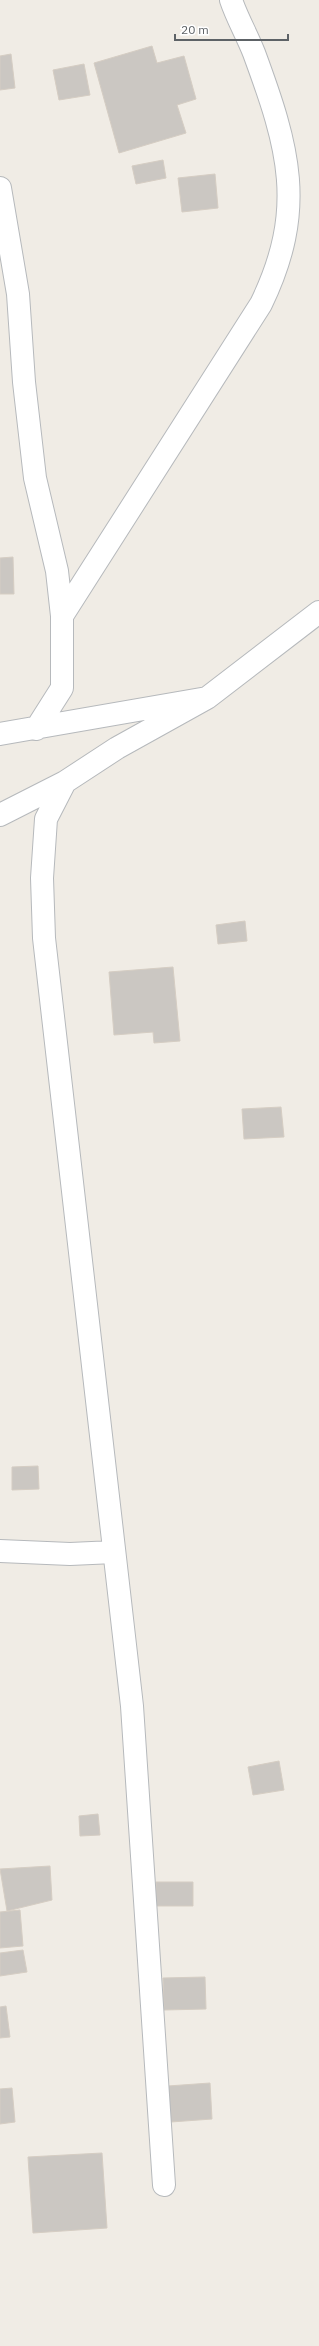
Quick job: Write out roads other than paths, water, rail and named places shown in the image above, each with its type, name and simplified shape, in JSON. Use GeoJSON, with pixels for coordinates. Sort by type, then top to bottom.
{"type":"FeatureCollection","features":[{"type":"Feature","properties":{"kind":"street"},"geometry":{"type":"LineString","coordinates":[[62,616],[261,304],[280,260],[288,218],[290,190],[286,154],[253,52],[231,0]]}},
{"type":"Feature","properties":{"kind":"street"},"geometry":{"type":"LineString","coordinates":[[0,188],[18,294],[25,390],[35,478],[57,571],[62,616],[62,688],[36,729]]}},
{"type":"Feature","properties":{"kind":"street"},"geometry":{"type":"LineString","coordinates":[[0,815],[65,782],[118,748],[207,698],[319,612]]}},
{"type":"Feature","properties":{"kind":"street"},"geometry":{"type":"LineString","coordinates":[[0,734],[36,729],[207,698]]}},
{"type":"Feature","properties":{"kind":"street"},"geometry":{"type":"LineString","coordinates":[[65,782],[46,819],[42,878],[44,938],[132,1706],[164,2185]]}},
{"type":"Feature","properties":{"kind":"street"},"geometry":{"type":"LineString","coordinates":[[0,1551],[70,1554],[114,1552]]}}]}
